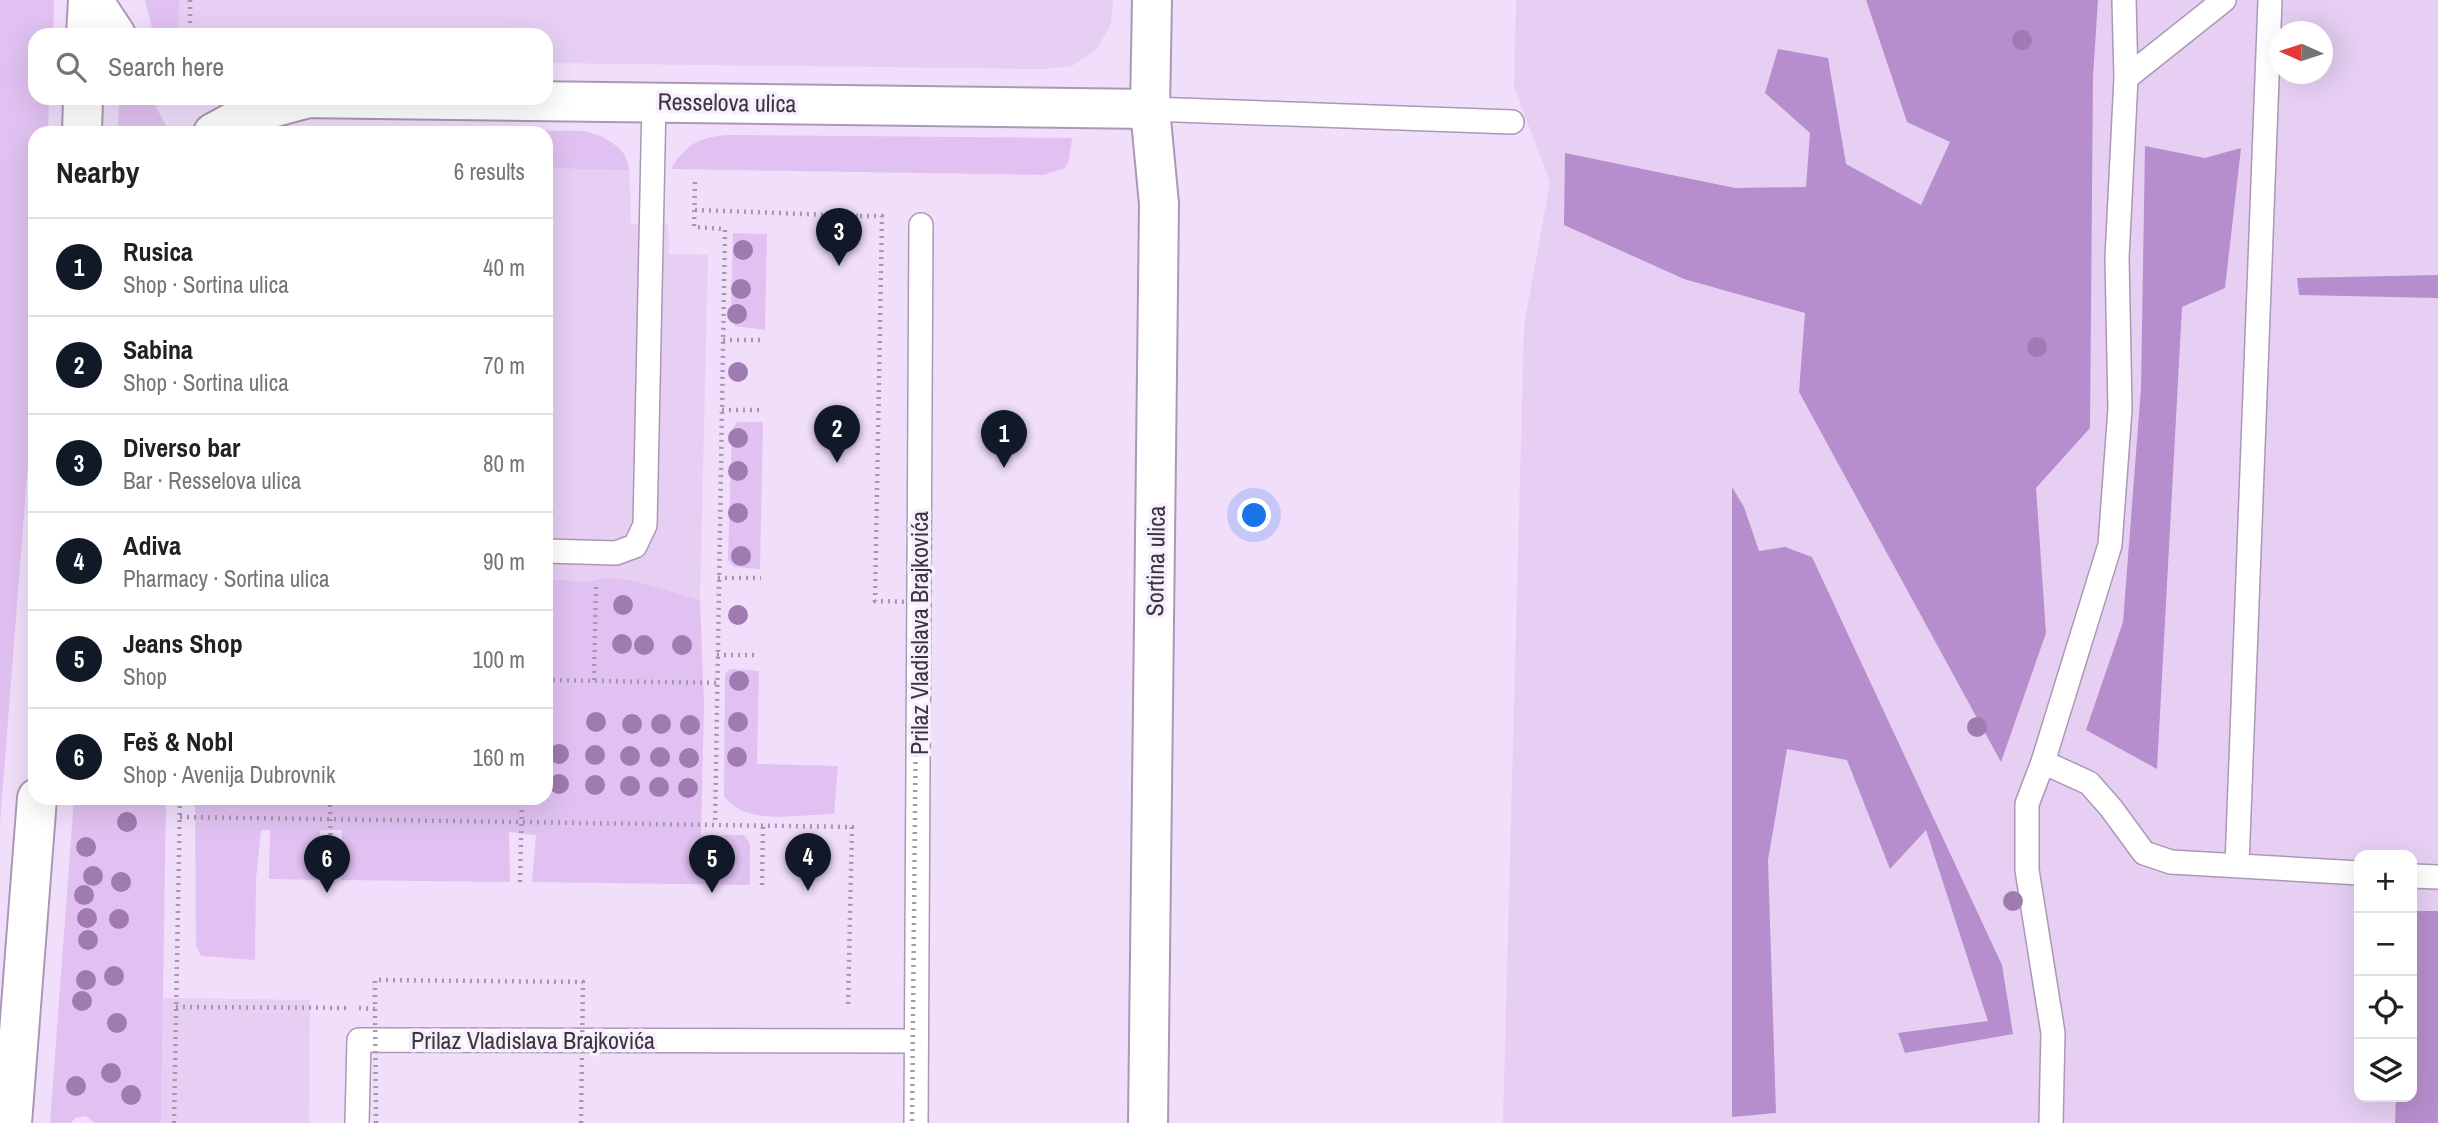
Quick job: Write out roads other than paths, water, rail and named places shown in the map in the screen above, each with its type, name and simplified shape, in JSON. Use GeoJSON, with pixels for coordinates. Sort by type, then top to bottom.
{"type":"FeatureCollection","features":[{"type":"Feature","properties":{"kind":"street"},"geometry":{"type":"LineString","coordinates":[[86,28],[88,0]]}},
{"type":"Feature","properties":{"kind":"street"},"geometry":{"type":"LineString","coordinates":[[93,0],[111,28]]}},
{"type":"Feature","properties":{"kind":"street","name":"Sortina ulica"},"geometry":{"type":"LineString","coordinates":[[1148,1123],[1160,204],[1150,109],[1152,0]]}},
{"type":"Feature","properties":{"kind":"street","name":"Resselova ulica"},"geometry":{"type":"LineString","coordinates":[[553,100],[1150,109]]}},
{"type":"Feature","properties":{"kind":"street"},"geometry":{"type":"LineString","coordinates":[[82,126],[83,105]]}},
{"type":"Feature","properties":{"kind":"street","name":"Resselova ulica"},"geometry":{"type":"LineString","coordinates":[[226,126],[246,115],[283,105]]}},
{"type":"Feature","properties":{"kind":"street"},"geometry":{"type":"LineString","coordinates":[[12,1123],[36,805]]}},
{"type":"Feature","properties":{"kind":"lane"},"geometry":{"type":"LineString","coordinates":[[2051,1123],[2053,1033],[2027,870],[2027,804],[2043,762],[2110,545],[2120,409],[2117,258],[2126,78],[2124,0]]}},
{"type":"Feature","properties":{"kind":"lane"},"geometry":{"type":"LineString","coordinates":[[2126,78],[2224,0]]}},
{"type":"Feature","properties":{"kind":"lane"},"geometry":{"type":"LineString","coordinates":[[2237,865],[2270,0]]}},
{"type":"Feature","properties":{"kind":"lane"},"geometry":{"type":"LineString","coordinates":[[553,551],[616,554],[635,546],[645,525],[654,101]]}},
{"type":"Feature","properties":{"kind":"lane"},"geometry":{"type":"LineString","coordinates":[[1150,109],[1512,122]]}},
{"type":"Feature","properties":{"kind":"lane","name":"Prilaz Vladislava Brajkovića"},"geometry":{"type":"LineString","coordinates":[[914,1123],[921,225]]}},
{"type":"Feature","properties":{"kind":"lane"},"geometry":{"type":"LineString","coordinates":[[2043,762],[2089,783],[2144,853],[2171,862],[2354,873]]}},
{"type":"Feature","properties":{"kind":"lane"},"geometry":{"type":"LineString","coordinates":[[2417,876],[2438,877]]}},
{"type":"Feature","properties":{"kind":"lane","name":"Prilaz Vladislava Brajkovića"},"geometry":{"type":"LineString","coordinates":[[357,1123],[359,1040],[916,1041]]}},
{"type":"Feature","properties":{"kind":"place","name":"Diverso bar"},"geometry":{"type":"Point","coordinates":[839,266]}},
{"type":"Feature","properties":{"kind":"place","name":"Sabina"},"geometry":{"type":"Point","coordinates":[837,463]}},
{"type":"Feature","properties":{"kind":"place","name":"Rusica"},"geometry":{"type":"Point","coordinates":[1004,468]}},
{"type":"Feature","properties":{"kind":"place","name":"Adiva"},"geometry":{"type":"Point","coordinates":[808,891]}},
{"type":"Feature","properties":{"kind":"place","name":"Feš & Nobl"},"geometry":{"type":"Point","coordinates":[327,893]}},
{"type":"Feature","properties":{"kind":"place","name":"Jeans Shop"},"geometry":{"type":"Point","coordinates":[712,893]}}]}
